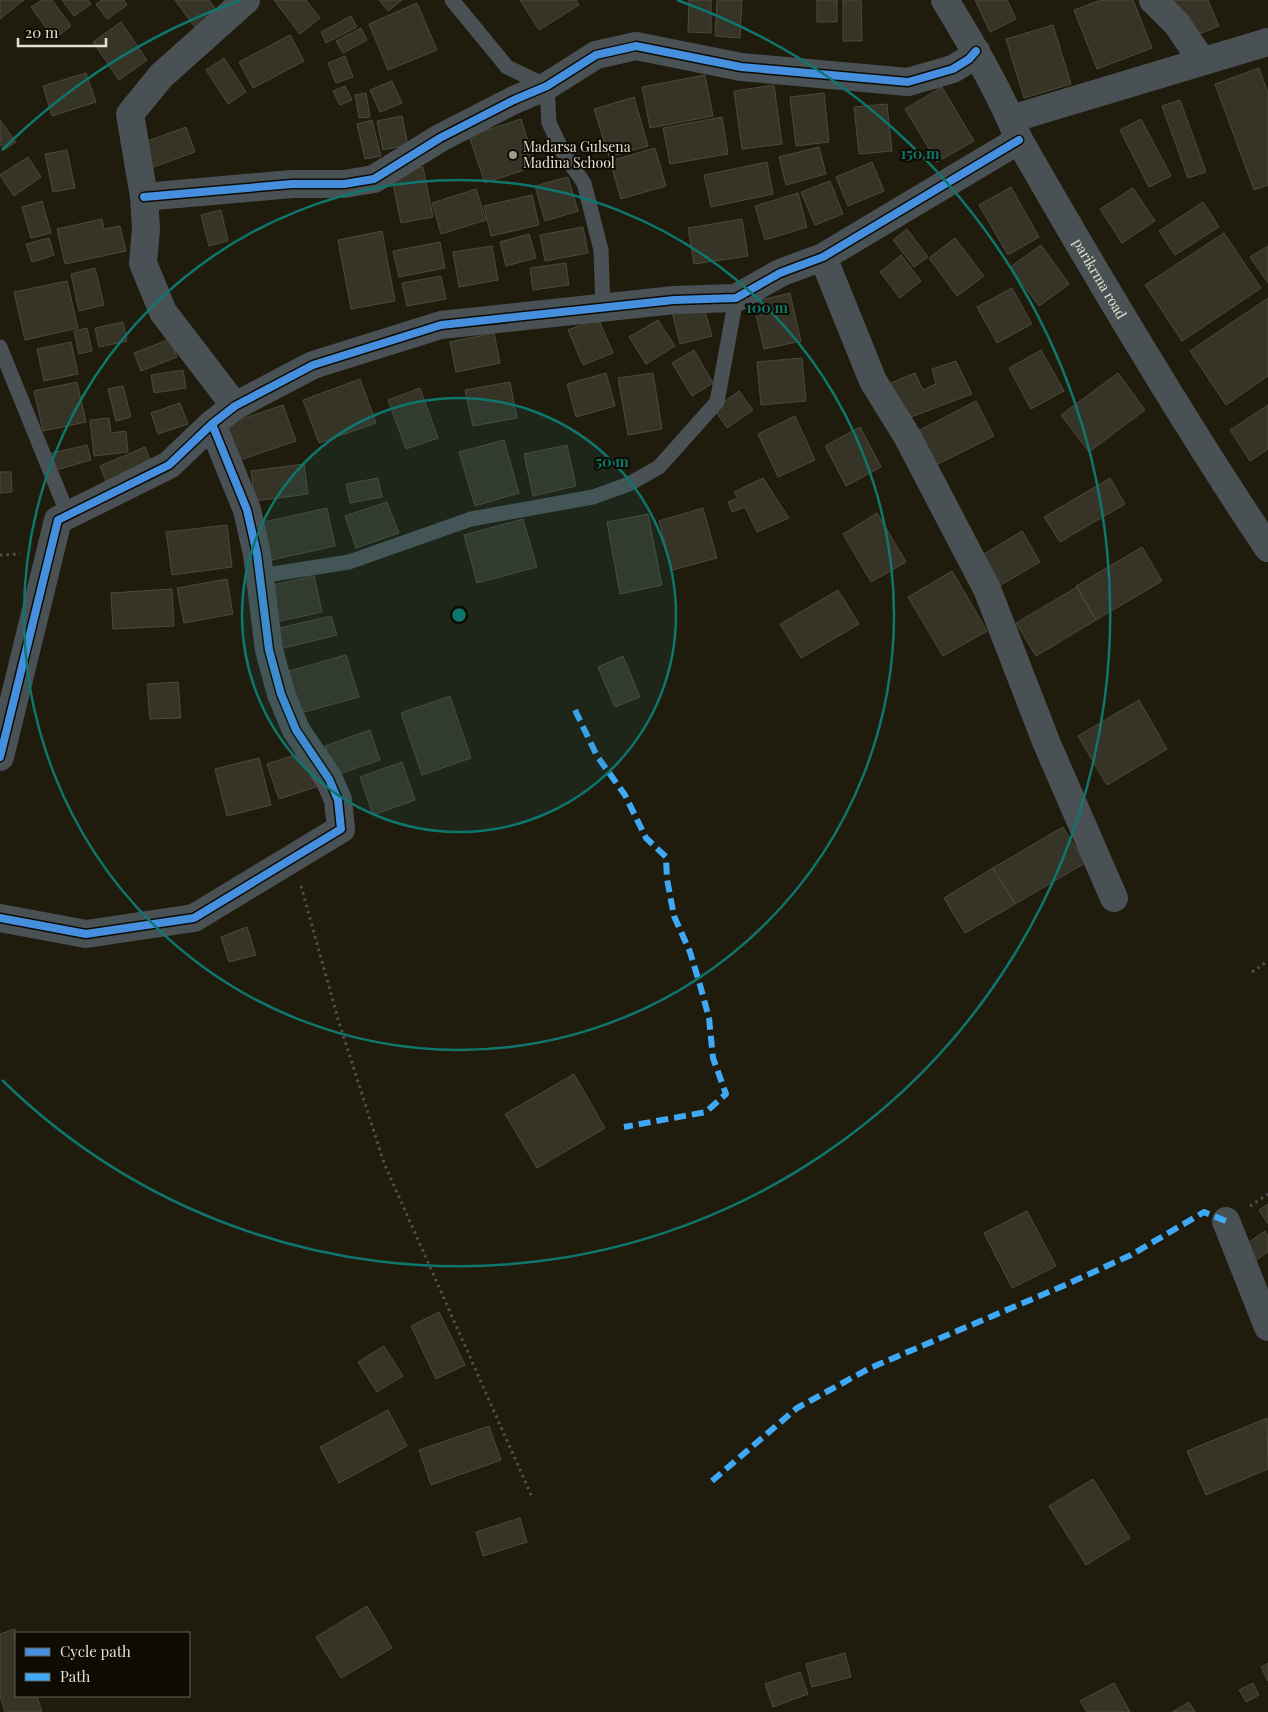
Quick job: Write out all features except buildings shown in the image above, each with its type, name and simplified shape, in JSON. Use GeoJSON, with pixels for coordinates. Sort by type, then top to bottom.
{"type":"FeatureCollection","features":[{"type":"Feature","properties":{"kind":"street"},"geometry":{"type":"LineString","coordinates":[[235,406],[163,312],[143,263],[146,229],[144,197],[130,114],[161,76],[246,0]]}},
{"type":"Feature","properties":{"kind":"street","name":"parikrma road"},"geometry":{"type":"LineString","coordinates":[[945,0],[976,51],[1015,129],[1126,327],[1221,478],[1268,548]]}},
{"type":"Feature","properties":{"kind":"street"},"geometry":{"type":"LineString","coordinates":[[1153,0],[1177,24],[1202,61]]}},
{"type":"Feature","properties":{"kind":"street"},"geometry":{"type":"LineString","coordinates":[[0,757],[58,520],[169,466],[212,424],[235,406],[313,365],[441,325],[674,300],[736,298],[780,273],[823,257],[1015,129],[1202,61],[1268,42]]}},
{"type":"Feature","properties":{"kind":"street"},"geometry":{"type":"LineString","coordinates":[[144,197],[292,184],[344,184],[374,179],[440,138],[514,100],[547,86],[596,56],[636,46],[741,67],[908,82],[953,69],[969,59],[976,51]]}},
{"type":"Feature","properties":{"kind":"street"},"geometry":{"type":"LineString","coordinates":[[823,257],[872,381],[907,436],[987,589],[1047,744],[1114,898]]}},
{"type":"Feature","properties":{"kind":"street"},"geometry":{"type":"LineString","coordinates":[[0,918],[86,934],[194,918],[342,829],[338,800],[329,779],[296,730],[281,694],[269,650],[260,576],[247,510],[212,424]]}},
{"type":"Feature","properties":{"kind":"street"},"geometry":{"type":"LineString","coordinates":[[1226,1221],[1268,1327]]}},
{"type":"Feature","properties":{"kind":"lane"},"geometry":{"type":"LineString","coordinates":[[452,0],[507,67],[547,86],[549,122],[565,156],[584,183],[601,250],[603,309]]}},
{"type":"Feature","properties":{"kind":"lane"},"geometry":{"type":"LineString","coordinates":[[260,576],[349,562],[471,519],[594,497],[636,480],[659,467],[717,402],[736,298]]}},
{"type":"Feature","properties":{"kind":"lane"},"geometry":{"type":"LineString","coordinates":[[0,347],[68,515]]}},
{"type":"Feature","properties":{"kind":"path"},"geometry":{"type":"LineString","coordinates":[[294,858],[338,1019],[384,1163],[532,1497]]}},
{"type":"Feature","properties":{"kind":"path"},"geometry":{"type":"LineString","coordinates":[[1252,972],[1268,961]]}},
{"type":"Feature","properties":{"kind":"marked path"},"geometry":{"type":"LineString","coordinates":[[575,710],[597,756],[625,795],[646,838],[666,857],[667,879],[674,916],[690,952],[700,985],[709,1018],[713,1058],[726,1094],[706,1112],[624,1127]]}},
{"type":"Feature","properties":{"kind":"marked path"},"geometry":{"type":"LineString","coordinates":[[712,1481],[797,1408],[870,1368],[1131,1255],[1204,1212],[1226,1221]]}},
{"type":"Feature","properties":{"kind":"cycle path"},"geometry":{"type":"LineString","coordinates":[[144,197],[292,184],[344,184],[374,179],[440,138],[514,100],[547,86],[596,55],[636,46],[741,67],[908,82],[953,69],[969,59],[976,51]]}},
{"type":"Feature","properties":{"kind":"cycle path"},"geometry":{"type":"LineString","coordinates":[[0,757],[58,520],[169,465],[212,424],[235,406],[313,365],[441,325],[674,300],[736,298],[780,273],[823,257],[1019,140]]}},
{"type":"Feature","properties":{"kind":"cycle path"},"geometry":{"type":"LineString","coordinates":[[0,918],[86,934],[194,918],[341,829],[338,800],[329,779],[296,730],[281,694],[269,650],[257,554],[247,510],[212,424]]}},
{"type":"Feature","properties":{"kind":"place","name":"Madarsa Gulsena Madina School"},"geometry":{"type":"Point","coordinates":[513,155]}}]}
